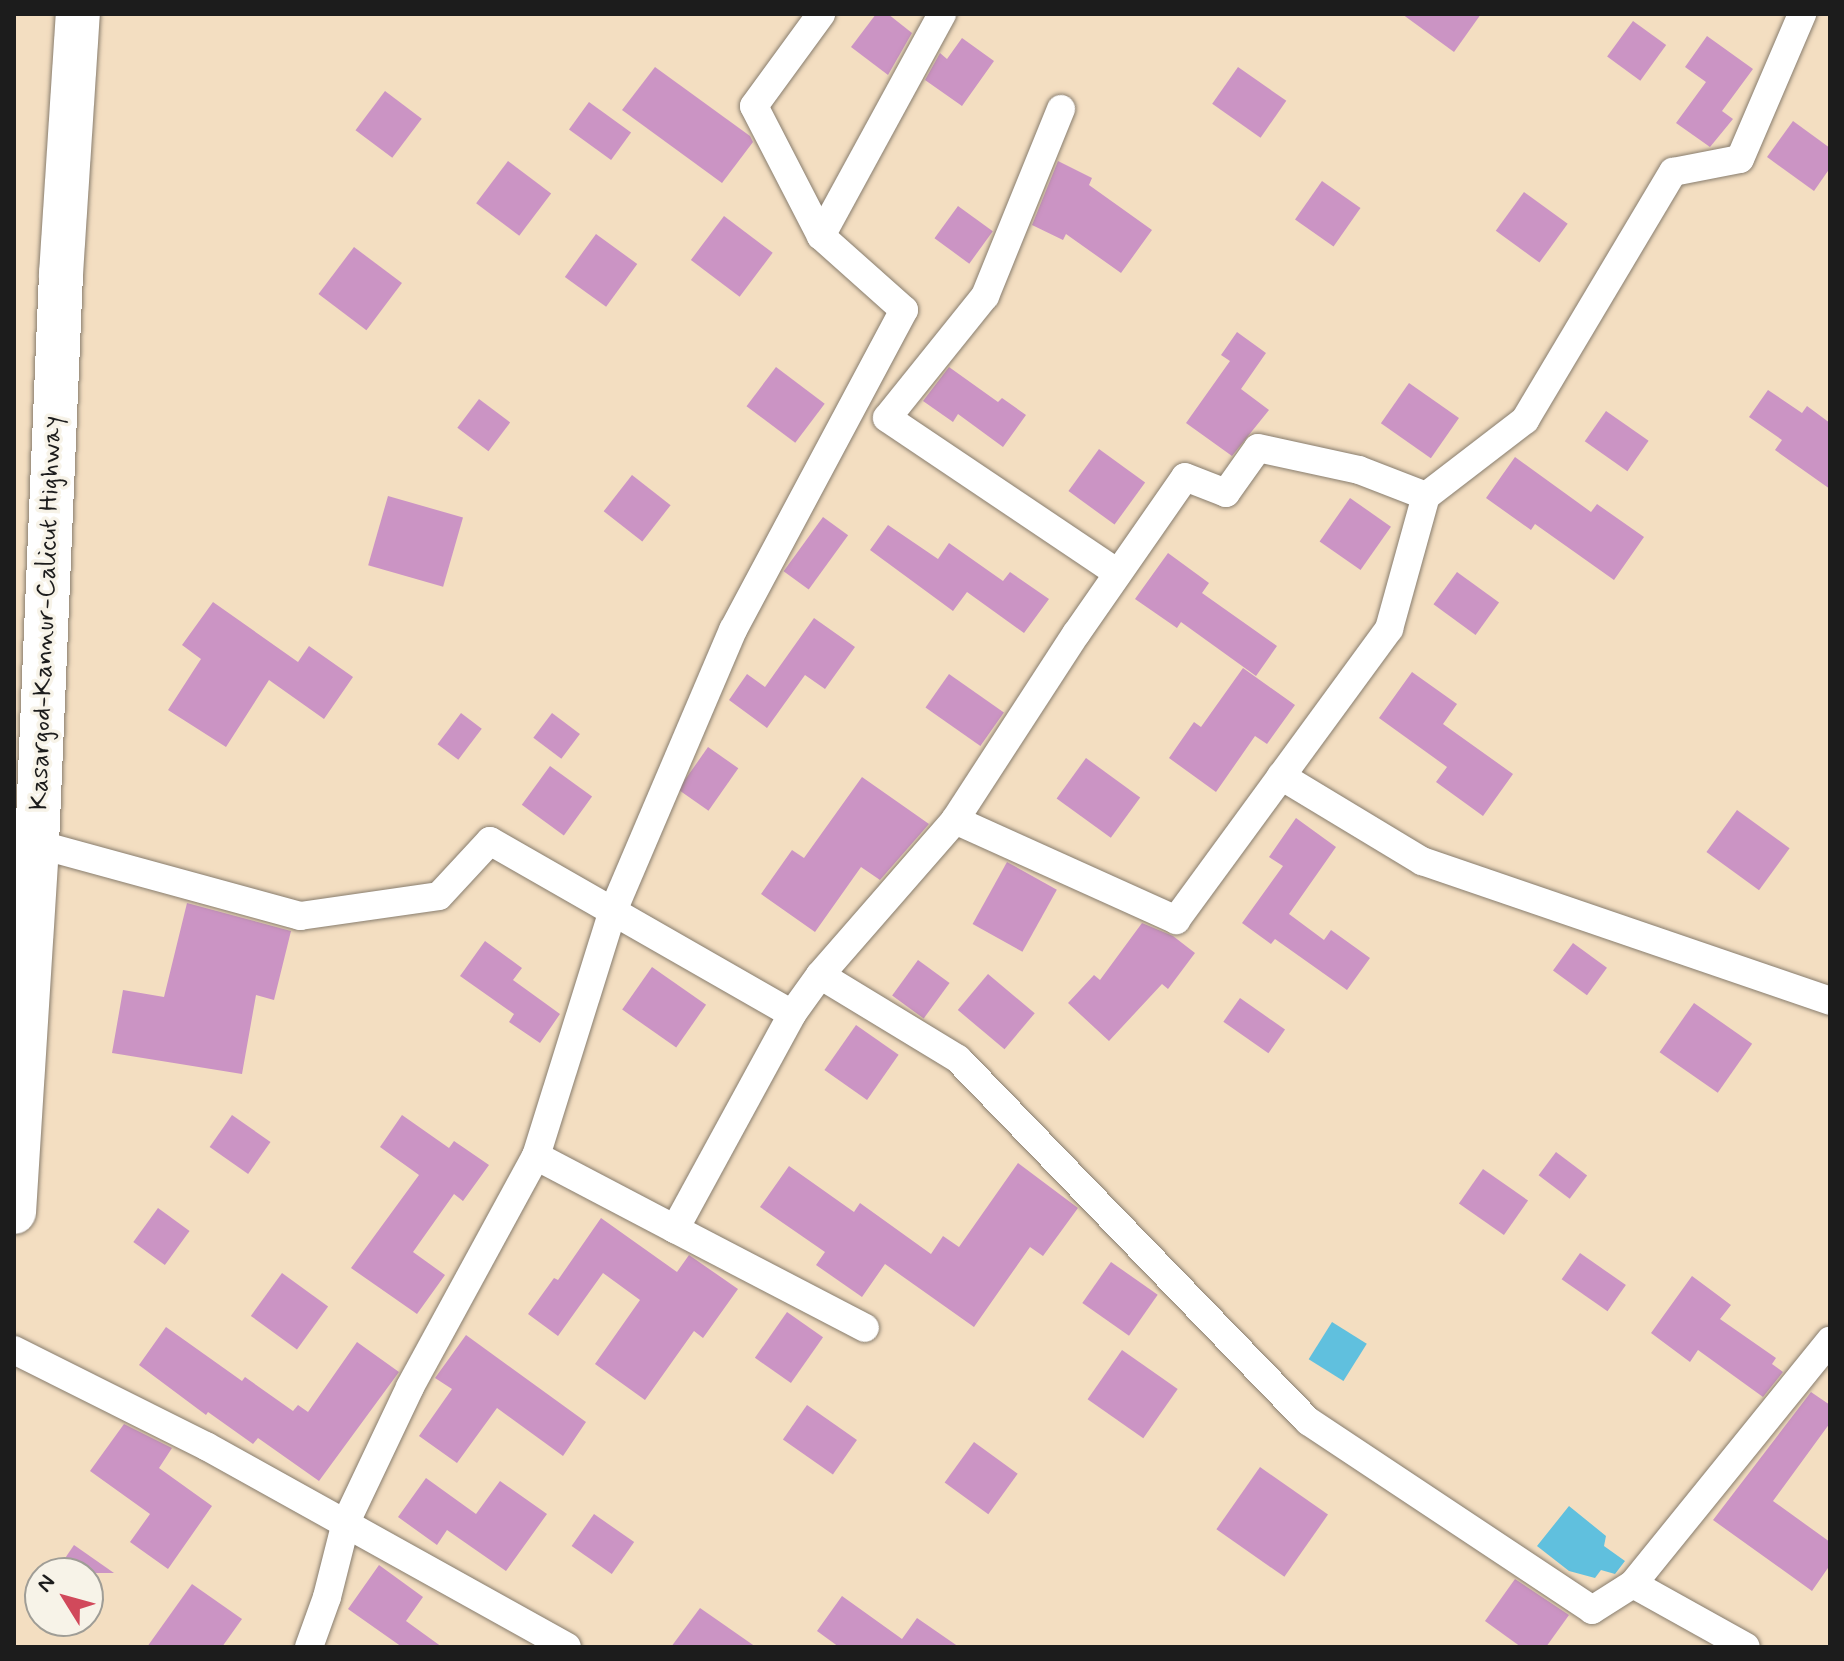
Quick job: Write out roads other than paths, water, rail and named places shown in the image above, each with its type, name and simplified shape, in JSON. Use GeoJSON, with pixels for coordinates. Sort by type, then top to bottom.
{"type":"FeatureCollection","features":[{"type":"Feature","properties":{"kind":"highway","name":"Kasargod-Kannur-Calicut Highway"},"geometry":{"type":"LineString","coordinates":[[14,1212],[23,929],[37,844],[60,290],[78,14]]}},
{"type":"Feature","properties":{"kind":"street"},"geometry":{"type":"LineString","coordinates":[[309,1647],[327,1597],[346,1522],[410,1387],[536,1156],[613,911],[733,630],[904,310],[821,236],[754,106],[821,14]]}},
{"type":"Feature","properties":{"kind":"street"},"geometry":{"type":"LineString","coordinates":[[821,236],[942,14]]}},
{"type":"Feature","properties":{"kind":"street"},"geometry":{"type":"LineString","coordinates":[[955,820],[1176,920],[1389,629],[1426,496],[1525,420],[1673,172],[1740,159],[1802,14]]}},
{"type":"Feature","properties":{"kind":"street"},"geometry":{"type":"LineString","coordinates":[[1061,109],[985,296],[887,418],[1118,573]]}},
{"type":"Feature","properties":{"kind":"street"},"geometry":{"type":"LineString","coordinates":[[675,1229],[792,1014],[820,975],[955,820],[1185,477],[1226,493],[1258,448],[1359,470],[1426,496]]}},
{"type":"Feature","properties":{"kind":"street"},"geometry":{"type":"LineString","coordinates":[[1281,776],[1422,861],[1830,1001]]}},
{"type":"Feature","properties":{"kind":"street"},"geometry":{"type":"LineString","coordinates":[[37,844],[300,916],[439,896],[490,841],[792,1014]]}},
{"type":"Feature","properties":{"kind":"street"},"geometry":{"type":"LineString","coordinates":[[820,975],[958,1059],[1308,1421],[1592,1610],[1633,1584],[1830,1341]]}},
{"type":"Feature","properties":{"kind":"street"},"geometry":{"type":"LineString","coordinates":[[536,1156],[865,1328]]}},
{"type":"Feature","properties":{"kind":"street"},"geometry":{"type":"LineString","coordinates":[[14,1350],[206,1446],[567,1647]]}},
{"type":"Feature","properties":{"kind":"street"},"geometry":{"type":"LineString","coordinates":[[1633,1584],[1746,1647]]}},
{"type":"Feature","properties":{"kind":"water"},"geometry":{"type":"Polygon","coordinates":[[[1332,1322],[1367,1344],[1343,1381],[1309,1359],[1332,1322]]]}},
{"type":"Feature","properties":{"kind":"water"},"geometry":{"type":"Polygon","coordinates":[[[1569,1506],[1606,1536],[1604,1546],[1625,1561],[1615,1574],[1601,1570],[1595,1578],[1569,1571],[1537,1546],[1569,1506]]]}}]}
